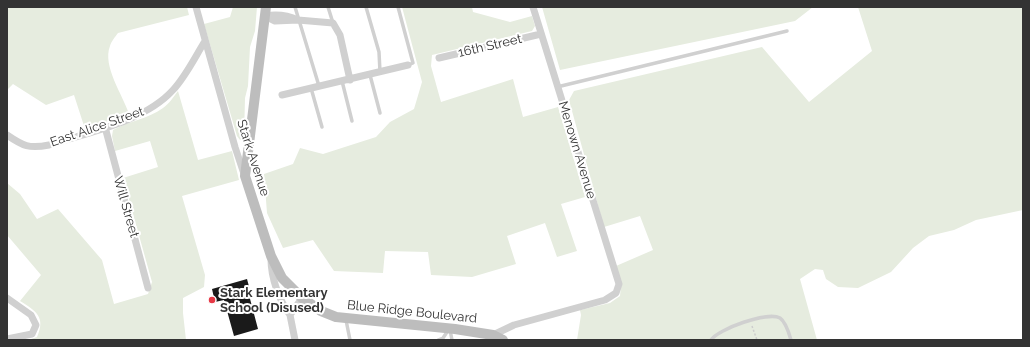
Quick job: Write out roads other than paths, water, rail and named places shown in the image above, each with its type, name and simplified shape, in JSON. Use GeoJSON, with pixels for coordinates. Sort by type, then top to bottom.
{"type":"FeatureCollection","features":[{"type":"Feature","properties":{"kind":"main road"},"geometry":{"type":"LineString","coordinates":[[245,176],[265,11]]}},
{"type":"Feature","properties":{"kind":"main road","name":"Stark Avenue"},"geometry":{"type":"LineString","coordinates":[[245,176],[272,256]]}},
{"type":"Feature","properties":{"kind":"main road","name":"Blue Ridge Boulevard"},"geometry":{"type":"LineString","coordinates":[[272,256],[282,278],[302,298],[320,311],[346,319],[450,329],[493,335],[503,340]]}},
{"type":"Feature","properties":{"kind":"street","name":"Stark Avenue"},"geometry":{"type":"LineString","coordinates":[[196,7],[235,147],[245,176]]}},
{"type":"Feature","properties":{"kind":"street","name":"Menown Avenue"},"geometry":{"type":"LineString","coordinates":[[493,335],[514,325],[605,300],[616,293],[619,284],[533,7]]}},
{"type":"Feature","properties":{"kind":"street"},"geometry":{"type":"LineString","coordinates":[[265,11],[275,21],[298,20],[333,23],[340,35],[346,80]]}},
{"type":"Feature","properties":{"kind":"street","name":"16th Street"},"geometry":{"type":"LineString","coordinates":[[439,58],[541,34]]}},
{"type":"Feature","properties":{"kind":"street","name":"East Alice Street"},"geometry":{"type":"LineString","coordinates":[[7,135],[23,146],[36,148],[136,116],[155,106],[174,89],[205,41]]}},
{"type":"Feature","properties":{"kind":"street"},"geometry":{"type":"LineString","coordinates":[[282,94],[370,75],[408,65]]}},
{"type":"Feature","properties":{"kind":"street","name":"Will Street"},"geometry":{"type":"LineString","coordinates":[[105,127],[148,288]]}},
{"type":"Feature","properties":{"kind":"street","name":"Stark Avenue"},"geometry":{"type":"LineString","coordinates":[[272,256],[272,269],[284,306],[290,315],[295,340]]}},
{"type":"Feature","properties":{"kind":"street"},"geometry":{"type":"LineString","coordinates":[[7,298],[31,315],[36,325],[32,334],[7,338]]}},
{"type":"Feature","properties":{"kind":"street"},"geometry":{"type":"LineString","coordinates":[[290,315],[302,298]]}},
{"type":"Feature","properties":{"kind":"lane"},"geometry":{"type":"LineString","coordinates":[[295,7],[319,86]]}},
{"type":"Feature","properties":{"kind":"lane"},"geometry":{"type":"LineString","coordinates":[[328,7],[333,23]]}},
{"type":"Feature","properties":{"kind":"lane"},"geometry":{"type":"LineString","coordinates":[[366,7],[379,52],[380,72]]}},
{"type":"Feature","properties":{"kind":"lane"},"geometry":{"type":"LineString","coordinates":[[398,7],[413,63],[408,65]]}},
{"type":"Feature","properties":{"kind":"lane"},"geometry":{"type":"LineString","coordinates":[[557,87],[787,30]]}},
{"type":"Feature","properties":{"kind":"lane"},"geometry":{"type":"LineString","coordinates":[[370,75],[380,113]]}},
{"type":"Feature","properties":{"kind":"lane"},"geometry":{"type":"LineString","coordinates":[[346,80],[352,121]]}},
{"type":"Feature","properties":{"kind":"lane"},"geometry":{"type":"LineString","coordinates":[[311,88],[322,127]]}},
{"type":"Feature","properties":{"kind":"lane"},"geometry":{"type":"LineString","coordinates":[[711,340],[722,331],[768,316],[778,317],[784,321],[791,340]]}},
{"type":"Feature","properties":{"kind":"lane"},"geometry":{"type":"LineString","coordinates":[[346,319],[350,340]]}},
{"type":"Feature","properties":{"kind":"lane"},"geometry":{"type":"LineString","coordinates":[[438,340],[442,338],[450,329]]}},
{"type":"Feature","properties":{"kind":"lane"},"geometry":{"type":"LineString","coordinates":[[450,329],[452,340]]}},
{"type":"Feature","properties":{"kind":"place","name":"Stark Elementary School (Disused)"},"geometry":{"type":"Point","coordinates":[212,300]}}]}
